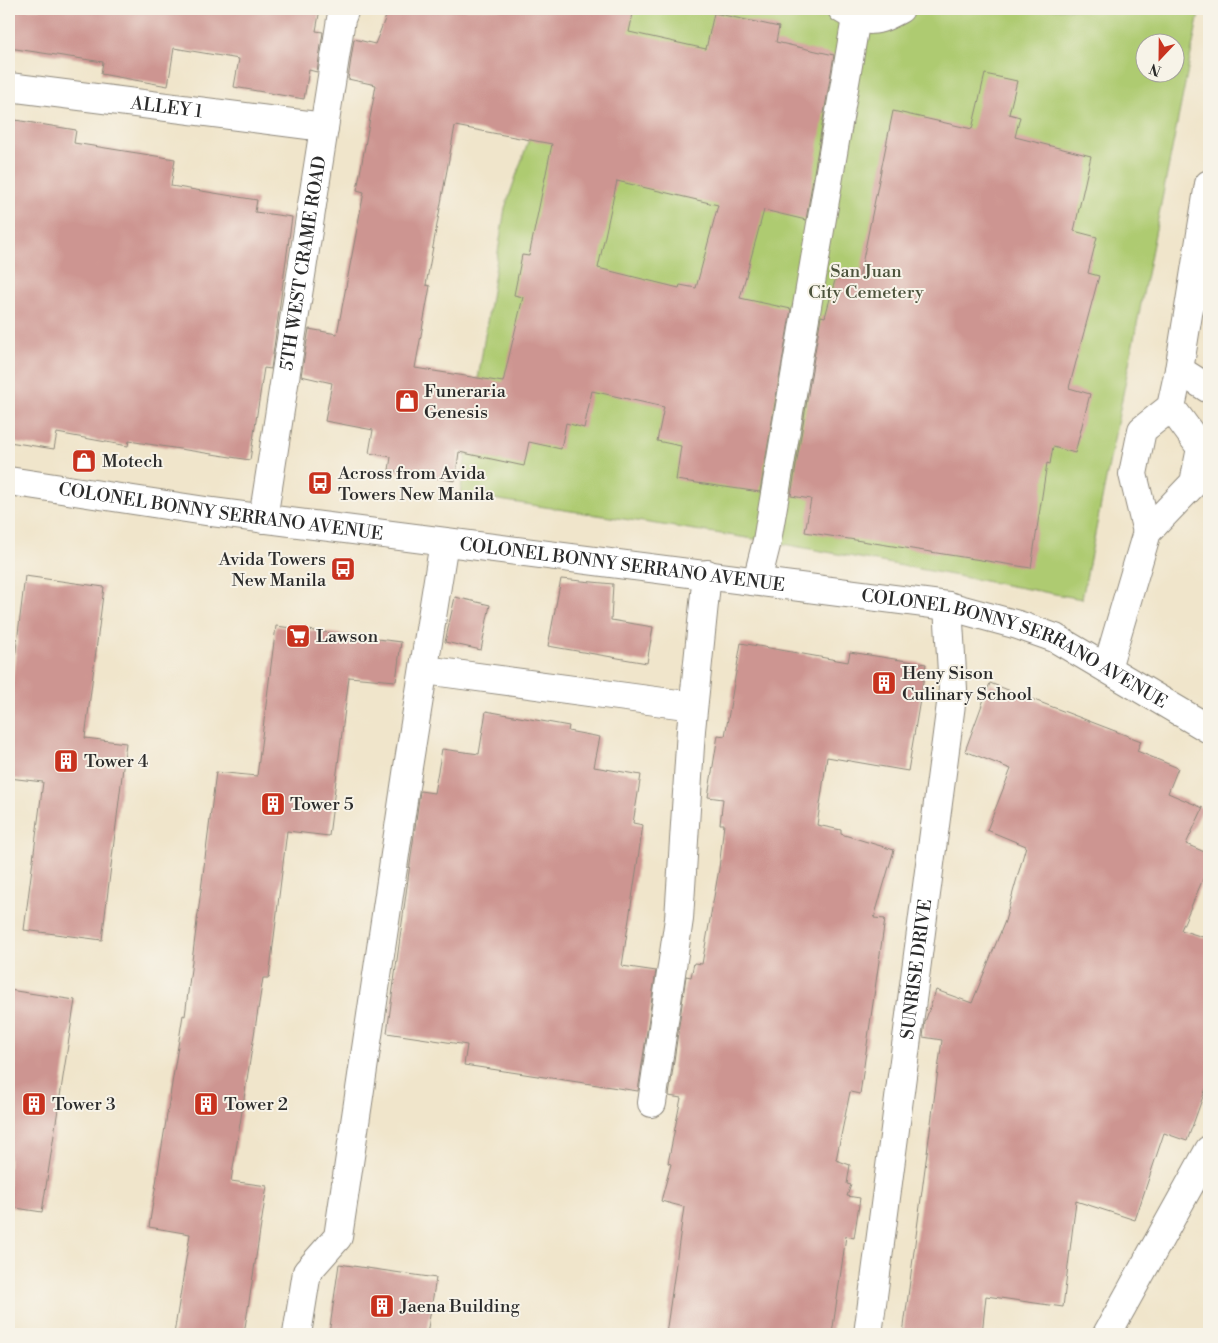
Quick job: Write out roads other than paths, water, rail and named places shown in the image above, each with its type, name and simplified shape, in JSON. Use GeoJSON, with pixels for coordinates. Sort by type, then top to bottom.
{"type":"FeatureCollection","features":[{"type":"Feature","properties":{"kind":"street","name":"5TH WEST CRAME ROAD"},"geometry":{"type":"LineString","coordinates":[[263,519],[324,127],[345,9]]}},
{"type":"Feature","properties":{"kind":"street"},"geometry":{"type":"LineString","coordinates":[[757,581],[767,541],[849,13],[880,20],[900,9]]}},
{"type":"Feature","properties":{"kind":"street","name":"ALLEY 1"},"geometry":{"type":"LineString","coordinates":[[9,87],[324,127]]}},
{"type":"Feature","properties":{"kind":"street"},"geometry":{"type":"LineString","coordinates":[[1147,532],[1133,474],[1142,430],[1171,406],[1179,370],[1209,184]]}},
{"type":"Feature","properties":{"kind":"street"},"geometry":{"type":"LineString","coordinates":[[1179,370],[1209,389]]}},
{"type":"Feature","properties":{"kind":"street"},"geometry":{"type":"LineString","coordinates":[[1107,668],[1147,532],[1194,482],[1201,448],[1171,406]]}},
{"type":"Feature","properties":{"kind":"street","name":"COLONEL BONNY SERRANO AVENUE"},"geometry":{"type":"LineString","coordinates":[[9,481],[263,519],[948,606],[1018,625],[1054,638],[1209,729]]}},
{"type":"Feature","properties":{"kind":"street"},"geometry":{"type":"LineString","coordinates":[[297,1334],[306,1272],[338,1237],[406,776],[425,670],[444,542]]}},
{"type":"Feature","properties":{"kind":"street"},"geometry":{"type":"LineString","coordinates":[[652,1104],[679,919],[693,706],[707,574]]}},
{"type":"Feature","properties":{"kind":"street","name":"SUNRISE DRIVE"},"geometry":{"type":"LineString","coordinates":[[868,1334],[953,689],[948,606]]}},
{"type":"Feature","properties":{"kind":"street"},"geometry":{"type":"LineString","coordinates":[[425,670],[693,706]]}},
{"type":"Feature","properties":{"kind":"street"},"geometry":{"type":"LineString","coordinates":[[1107,1334],[1209,1150]]}},
{"type":"Feature","properties":{"kind":"place","name":"Funeraria Genesis"},"geometry":{"type":"Point","coordinates":[407,401]}},
{"type":"Feature","properties":{"kind":"place","name":"Motech"},"geometry":{"type":"Point","coordinates":[84,461]}},
{"type":"Feature","properties":{"kind":"place","name":"Across from Avida Towers New Manila"},"geometry":{"type":"Point","coordinates":[320,483]}},
{"type":"Feature","properties":{"kind":"place","name":"Avida Towers New Manila"},"geometry":{"type":"Point","coordinates":[343,569]}},
{"type":"Feature","properties":{"kind":"place","name":"Lawson"},"geometry":{"type":"Point","coordinates":[298,636]}},
{"type":"Feature","properties":{"kind":"place","name":"Heny Sison Culinary School"},"geometry":{"type":"Point","coordinates":[884,683]}},
{"type":"Feature","properties":{"kind":"place","name":"Tower 4"},"geometry":{"type":"Point","coordinates":[66,761]}},
{"type":"Feature","properties":{"kind":"place","name":"Tower 5"},"geometry":{"type":"Point","coordinates":[273,804]}},
{"type":"Feature","properties":{"kind":"place","name":"Tower 3"},"geometry":{"type":"Point","coordinates":[34,1104]}},
{"type":"Feature","properties":{"kind":"place","name":"Tower 2"},"geometry":{"type":"Point","coordinates":[206,1104]}},
{"type":"Feature","properties":{"kind":"place","name":"Jaena Building"},"geometry":{"type":"Point","coordinates":[382,1306]}},
{"type":"Feature","properties":{"kind":"park label","name":"San Juan City Cemetery"},"geometry":{"type":"Point","coordinates":[866,281]}}]}
